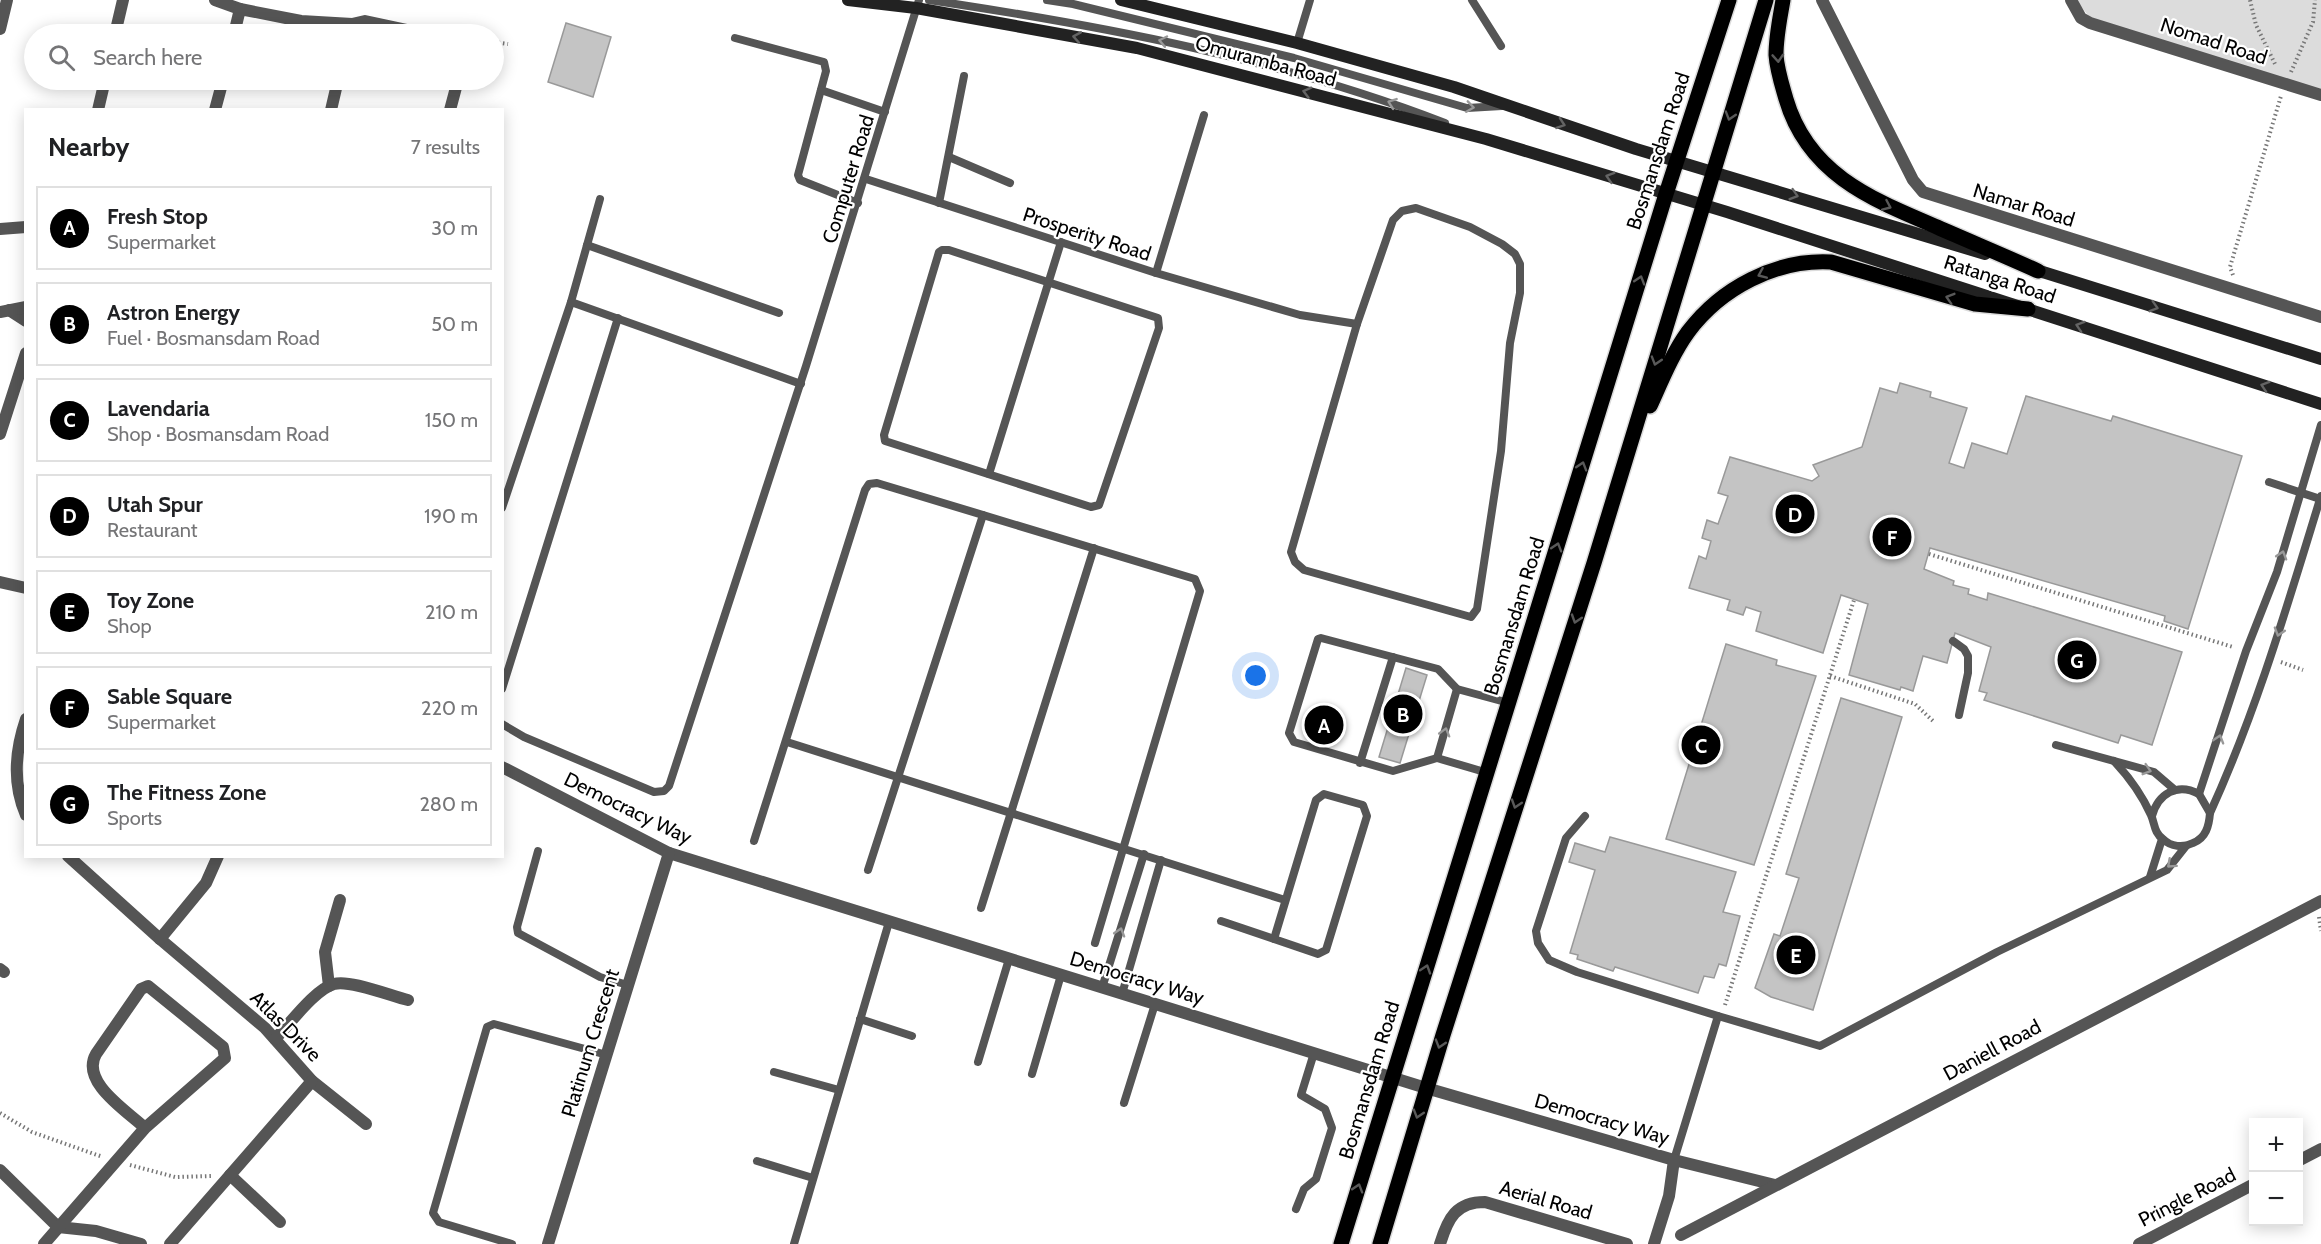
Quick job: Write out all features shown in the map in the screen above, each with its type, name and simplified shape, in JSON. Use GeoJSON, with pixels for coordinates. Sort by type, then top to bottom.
{"type":"FeatureCollection","features":[{"type":"Feature","properties":{"kind":"main road","name":"Omuramba Road"},"geometry":{"type":"LineString","coordinates":[[848,0],[918,4],[1137,48],[1486,139],[1666,194]]}},
{"type":"Feature","properties":{"kind":"main road","name":"Omuramba Road"},"geometry":{"type":"LineString","coordinates":[[1121,0],[1297,42],[1454,87],[1636,149],[1677,160]]}},
{"type":"Feature","properties":{"kind":"main road","name":"Bosmansdam Road"},"geometry":{"type":"LineString","coordinates":[[1341,1244],[1666,194],[1729,0]]}},
{"type":"Feature","properties":{"kind":"main road"},"geometry":{"type":"LineString","coordinates":[[1380,1244],[1426,1088],[1628,449],[1766,0]]}},
{"type":"Feature","properties":{"kind":"main road"},"geometry":{"type":"LineString","coordinates":[[1783,0],[1776,56],[1780,80],[1791,116],[1803,139],[1829,169],[1849,185],[1880,203],[2038,270]]}},
{"type":"Feature","properties":{"kind":"main road","name":"Ratanga Road"},"geometry":{"type":"LineString","coordinates":[[1677,160],[2321,359]]}},
{"type":"Feature","properties":{"kind":"main road","name":"Ratanga Road"},"geometry":{"type":"LineString","coordinates":[[1666,194],[2321,404]]}},
{"type":"Feature","properties":{"kind":"main road"},"geometry":{"type":"LineString","coordinates":[[1628,449],[1688,333],[1708,309],[1760,274],[1804,263],[1831,262],[1957,300],[2028,309]]}},
{"type":"Feature","properties":{"kind":"street"},"geometry":{"type":"LineString","coordinates":[[0,29],[7,0]]}},
{"type":"Feature","properties":{"kind":"street"},"geometry":{"type":"LineString","coordinates":[[117,24],[123,0]]}},
{"type":"Feature","properties":{"kind":"street"},"geometry":{"type":"LineString","coordinates":[[214,0],[240,9],[320,24]]}},
{"type":"Feature","properties":{"kind":"street","name":"Namar Road"},"geometry":{"type":"LineString","coordinates":[[1822,0],[1913,180],[1925,193],[2321,317]]}},
{"type":"Feature","properties":{"kind":"street","name":"Nomad Road"},"geometry":{"type":"LineString","coordinates":[[2071,0],[2081,18],[2090,23],[2321,95]]}},
{"type":"Feature","properties":{"kind":"street"},"geometry":{"type":"LineString","coordinates":[[236,24],[240,9]]}},
{"type":"Feature","properties":{"kind":"street"},"geometry":{"type":"LineString","coordinates":[[359,24],[364,21],[378,24]]}},
{"type":"Feature","properties":{"kind":"street"},"geometry":{"type":"LineString","coordinates":[[98,108],[103,90]]}},
{"type":"Feature","properties":{"kind":"street"},"geometry":{"type":"LineString","coordinates":[[216,108],[220,90]]}},
{"type":"Feature","properties":{"kind":"street"},"geometry":{"type":"LineString","coordinates":[[331,108],[336,90]]}},
{"type":"Feature","properties":{"kind":"street"},"geometry":{"type":"LineString","coordinates":[[451,108],[455,90]]}},
{"type":"Feature","properties":{"kind":"street"},"geometry":{"type":"LineString","coordinates":[[0,229],[24,226]]}},
{"type":"Feature","properties":{"kind":"street"},"geometry":{"type":"LineString","coordinates":[[5,311],[24,307]]}},
{"type":"Feature","properties":{"kind":"street"},"geometry":{"type":"LineString","coordinates":[[5,311],[24,320]]}},
{"type":"Feature","properties":{"kind":"street"},"geometry":{"type":"LineString","coordinates":[[0,434],[24,359]]}},
{"type":"Feature","properties":{"kind":"street"},"geometry":{"type":"LineString","coordinates":[[0,582],[24,588]]}},
{"type":"Feature","properties":{"kind":"street"},"geometry":{"type":"LineString","coordinates":[[24,727],[15,768],[18,791],[24,809]]}},
{"type":"Feature","properties":{"kind":"street","name":"Democracy Way"},"geometry":{"type":"LineString","coordinates":[[504,768],[669,853],[1426,1088],[1674,1160],[1775,1185]]}},
{"type":"Feature","properties":{"kind":"street","name":"Platinum Crescent"},"geometry":{"type":"LineString","coordinates":[[548,1244],[669,853]]}},
{"type":"Feature","properties":{"kind":"street","name":"Atlas Drive"},"geometry":{"type":"LineString","coordinates":[[70,858],[160,939],[265,1028],[312,1081],[170,1244]]}},
{"type":"Feature","properties":{"kind":"street"},"geometry":{"type":"LineString","coordinates":[[160,939],[206,883],[217,858]]}},
{"type":"Feature","properties":{"kind":"street"},"geometry":{"type":"LineString","coordinates":[[329,986],[325,952],[340,900]]}},
{"type":"Feature","properties":{"kind":"street","name":"Daniell Road"},"geometry":{"type":"LineString","coordinates":[[1682,1235],[2321,901]]}},
{"type":"Feature","properties":{"kind":"street"},"geometry":{"type":"LineString","coordinates":[[275,1039],[329,986],[346,984],[408,1000]]}},
{"type":"Feature","properties":{"kind":"street"},"geometry":{"type":"LineString","coordinates":[[44,1244],[145,1128],[225,1058],[223,1047],[148,986],[141,989],[92,1063],[97,1083],[145,1128]]}},
{"type":"Feature","properties":{"kind":"street"},"geometry":{"type":"LineString","coordinates":[[312,1081],[366,1124]]}},
{"type":"Feature","properties":{"kind":"street"},"geometry":{"type":"LineString","coordinates":[[2303,1158],[2321,1149]]}},
{"type":"Feature","properties":{"kind":"street"},"geometry":{"type":"LineString","coordinates":[[1654,1244],[1669,1196],[1674,1160]]}},
{"type":"Feature","properties":{"kind":"street"},"geometry":{"type":"LineString","coordinates":[[1,1173],[58,1227],[96,1231],[141,1244]]}},
{"type":"Feature","properties":{"kind":"street"},"geometry":{"type":"LineString","coordinates":[[230,1175],[280,1222]]}},
{"type":"Feature","properties":{"kind":"street","name":"Pringle Road"},"geometry":{"type":"LineString","coordinates":[[2139,1244],[2249,1186]]}},
{"type":"Feature","properties":{"kind":"street","name":"Aerial Road"},"geometry":{"type":"LineString","coordinates":[[1440,1244],[1452,1214],[1460,1206],[1473,1202],[1485,1202],[1627,1244]]}},
{"type":"Feature","properties":{"kind":"lane"},"geometry":{"type":"LineString","coordinates":[[929,0],[1074,22],[1189,47],[1386,100],[1486,139]]}},
{"type":"Feature","properties":{"kind":"lane"},"geometry":{"type":"LineString","coordinates":[[1047,0],[1073,4],[1294,58],[1467,108],[1506,105]]}},
{"type":"Feature","properties":{"kind":"lane"},"geometry":{"type":"LineString","coordinates":[[1297,42],[1310,0]]}},
{"type":"Feature","properties":{"kind":"lane"},"geometry":{"type":"LineString","coordinates":[[1472,0],[1502,46]]}},
{"type":"Feature","properties":{"kind":"lane","name":"Computer Road"},"geometry":{"type":"LineString","coordinates":[[504,725],[524,737],[654,792],[664,791],[669,786],[801,384],[918,4]]}},
{"type":"Feature","properties":{"kind":"lane"},"geometry":{"type":"LineString","coordinates":[[735,38],[821,61],[826,71],[798,175],[800,180],[858,202]]}},
{"type":"Feature","properties":{"kind":"lane"},"geometry":{"type":"LineString","coordinates":[[939,203],[964,76]]}},
{"type":"Feature","properties":{"kind":"lane"},"geometry":{"type":"LineString","coordinates":[[820,90],[885,112]]}},
{"type":"Feature","properties":{"kind":"lane"},"geometry":{"type":"LineString","coordinates":[[1156,273],[1204,115]]}},
{"type":"Feature","properties":{"kind":"lane"},"geometry":{"type":"LineString","coordinates":[[949,157],[1010,183]]}},
{"type":"Feature","properties":{"kind":"lane","name":"Prosperity Road"},"geometry":{"type":"LineString","coordinates":[[866,179],[1156,273],[1300,315],[1357,324]]}},
{"type":"Feature","properties":{"kind":"lane"},"geometry":{"type":"LineString","coordinates":[[504,502],[571,302],[600,199]]}},
{"type":"Feature","properties":{"kind":"lane"},"geometry":{"type":"LineString","coordinates":[[1408,209],[1424,210],[1470,226],[1502,244],[1515,254],[1520,264],[1520,293],[1510,343],[1501,451],[1477,609],[1471,617],[1304,570],[1293,557],[1292,544],[1357,324],[1393,220],[1408,209]]}},
{"type":"Feature","properties":{"kind":"lane"},"geometry":{"type":"LineString","coordinates":[[988,474],[1061,242]]}},
{"type":"Feature","properties":{"kind":"lane"},"geometry":{"type":"LineString","coordinates":[[587,245],[779,313]]}},
{"type":"Feature","properties":{"kind":"lane"},"geometry":{"type":"LineString","coordinates":[[949,250],[1158,318],[1159,328],[1099,505],[1091,507],[988,474],[888,443],[884,437],[939,252],[949,250]]}},
{"type":"Feature","properties":{"kind":"lane"},"geometry":{"type":"LineString","coordinates":[[571,302],[801,384]]}},
{"type":"Feature","properties":{"kind":"lane"},"geometry":{"type":"LineString","coordinates":[[504,683],[618,318]]}},
{"type":"Feature","properties":{"kind":"lane"},"geometry":{"type":"LineString","coordinates":[[2199,794],[2212,762],[2246,651],[2277,572],[2321,425]]}},
{"type":"Feature","properties":{"kind":"lane"},"geometry":{"type":"LineString","coordinates":[[2114,761],[2129,777],[2152,816],[2154,829],[2162,839],[2173,845],[2186,846],[2197,842],[2205,833],[2210,813],[2231,767],[2271,659],[2320,497],[2269,482]]}},
{"type":"Feature","properties":{"kind":"lane"},"geometry":{"type":"LineString","coordinates":[[754,841],[868,484],[877,483],[1195,579],[1200,591],[1121,847],[1095,943]]}},
{"type":"Feature","properties":{"kind":"lane"},"geometry":{"type":"LineString","coordinates":[[868,870],[983,515]]}},
{"type":"Feature","properties":{"kind":"lane"},"geometry":{"type":"LineString","coordinates":[[981,908],[1094,548]]}},
{"type":"Feature","properties":{"kind":"lane"},"geometry":{"type":"LineString","coordinates":[[1488,773],[1437,758],[1399,771],[1360,763],[1294,742],[1289,736],[1316,641],[1321,638],[1438,669],[1457,689],[1509,703]]}},
{"type":"Feature","properties":{"kind":"lane"},"geometry":{"type":"LineString","coordinates":[[1953,641],[1964,649],[1968,662],[1959,715]]}},
{"type":"Feature","properties":{"kind":"lane"},"geometry":{"type":"LineString","coordinates":[[1360,763],[1393,657]]}},
{"type":"Feature","properties":{"kind":"lane"},"geometry":{"type":"LineString","coordinates":[[1437,758],[1457,689]]}},
{"type":"Feature","properties":{"kind":"lane"},"geometry":{"type":"LineString","coordinates":[[787,742],[1285,900]]}},
{"type":"Feature","properties":{"kind":"lane"},"geometry":{"type":"LineString","coordinates":[[2056,745],[2154,771],[2175,790]]}},
{"type":"Feature","properties":{"kind":"lane"},"geometry":{"type":"LineString","coordinates":[[2152,816],[2155,804],[2163,794],[2175,790],[2192,790],[2199,794],[2210,813]]}},
{"type":"Feature","properties":{"kind":"lane"},"geometry":{"type":"LineString","coordinates":[[1221,921],[1318,954],[1326,950],[1367,816],[1363,805],[1324,794],[1317,797],[1274,939]]}},
{"type":"Feature","properties":{"kind":"lane"},"geometry":{"type":"LineString","coordinates":[[1585,816],[1566,838],[1536,930],[1536,937],[1549,960],[1576,972],[1820,1046],[1997,952],[2167,870],[2186,846]]}},
{"type":"Feature","properties":{"kind":"lane"},"geometry":{"type":"LineString","coordinates":[[2150,877],[2162,839]]}},
{"type":"Feature","properties":{"kind":"lane"},"geometry":{"type":"LineString","coordinates":[[538,851],[517,927],[518,933],[600,977],[628,985]]}},
{"type":"Feature","properties":{"kind":"lane"},"geometry":{"type":"LineString","coordinates":[[1102,988],[1144,854]]}},
{"type":"Feature","properties":{"kind":"lane"},"geometry":{"type":"LineString","coordinates":[[1122,994],[1161,860]]}},
{"type":"Feature","properties":{"kind":"lane"},"geometry":{"type":"LineString","coordinates":[[794,1244],[889,922]]}},
{"type":"Feature","properties":{"kind":"lane"},"geometry":{"type":"LineString","coordinates":[[978,1062],[1009,959]]}},
{"type":"Feature","properties":{"kind":"lane"},"geometry":{"type":"LineString","coordinates":[[1032,1074],[1061,975]]}},
{"type":"Feature","properties":{"kind":"lane"},"geometry":{"type":"LineString","coordinates":[[1124,1103],[1155,1004]]}},
{"type":"Feature","properties":{"kind":"lane"},"geometry":{"type":"LineString","coordinates":[[1674,1160],[1718,1016]]}},
{"type":"Feature","properties":{"kind":"lane"},"geometry":{"type":"LineString","coordinates":[[860,1019],[912,1036]]}},
{"type":"Feature","properties":{"kind":"lane"},"geometry":{"type":"LineString","coordinates":[[512,1244],[439,1222],[433,1213],[487,1027],[494,1024],[607,1055]]}},
{"type":"Feature","properties":{"kind":"lane"},"geometry":{"type":"LineString","coordinates":[[1296,1209],[1304,1189],[1316,1179],[1332,1128],[1325,1109],[1301,1095],[1314,1053]]}},
{"type":"Feature","properties":{"kind":"lane"},"geometry":{"type":"LineString","coordinates":[[774,1072],[839,1090]]}},
{"type":"Feature","properties":{"kind":"lane"},"geometry":{"type":"LineString","coordinates":[[756,1161],[813,1178]]}},
{"type":"Feature","properties":{"kind":"path"},"geometry":{"type":"LineString","coordinates":[[2250,0],[2256,25],[2285,84]]}},
{"type":"Feature","properties":{"kind":"path"},"geometry":{"type":"LineString","coordinates":[[2235,279],[2230,267],[2285,84],[2313,22],[2315,0]]}},
{"type":"Feature","properties":{"kind":"path"},"geometry":{"type":"LineString","coordinates":[[504,43],[508,44]]}},
{"type":"Feature","properties":{"kind":"path"},"geometry":{"type":"LineString","coordinates":[[1929,554],[2215,642]]}},
{"type":"Feature","properties":{"kind":"path"},"geometry":{"type":"LineString","coordinates":[[1718,1016],[1728,1000],[1854,600]]}},
{"type":"Feature","properties":{"kind":"path"},"geometry":{"type":"LineString","coordinates":[[1830,676],[1915,704],[1933,720]]}},
{"type":"Feature","properties":{"kind":"shaded area"},"geometry":{"type":"Polygon","coordinates":[[[2076,0],[2321,0],[2321,95],[2090,18],[2076,0]]]}},
{"type":"Feature","properties":{"kind":"building"},"geometry":{"type":"Polygon","coordinates":[[[566,23],[611,37],[593,97],[548,82],[566,23]]]}},
{"type":"Feature","properties":{"kind":"building"},"geometry":{"type":"Polygon","coordinates":[[[1900,383],[1931,392],[1930,397],[1967,408],[1949,463],[1964,468],[1972,443],[2007,454],[2026,396],[2111,421],[2113,416],[2242,456],[2188,629],[2164,621],[2165,616],[1930,548],[1924,569],[1954,581],[1953,585],[1969,589],[1968,594],[1987,600],[1988,593],[2182,652],[2152,745],[2121,735],[2118,743],[1984,700],[1987,693],[1979,691],[1991,647],[1955,633],[1947,663],[1923,656],[1913,691],[1901,687],[1900,690],[1849,675],[1868,604],[1841,595],[1823,653],[1756,631],[1761,612],[1746,607],[1743,615],[1727,610],[1730,600],[1689,588],[1699,556],[1706,559],[1711,541],[1702,538],[1707,520],[1718,524],[1728,496],[1718,493],[1730,457],[1812,481],[1819,476],[1813,465],[1862,447],[1880,388],[1897,393],[1900,383]]]}},
{"type":"Feature","properties":{"kind":"building"},"geometry":{"type":"Polygon","coordinates":[[[1726,644],[1777,660],[1776,665],[1816,676],[1754,865],[1666,839],[1726,644]]]}},
{"type":"Feature","properties":{"kind":"building"},"geometry":{"type":"Polygon","coordinates":[[[1406,668],[1427,675],[1400,763],[1379,757],[1406,668]]]}},
{"type":"Feature","properties":{"kind":"building"},"geometry":{"type":"Polygon","coordinates":[[[1841,698],[1902,717],[1813,1010],[1771,997],[1755,988],[1774,934],[1780,936],[1799,878],[1786,874],[1841,698]]]}},
{"type":"Feature","properties":{"kind":"building"},"geometry":{"type":"Polygon","coordinates":[[[1610,837],[1736,872],[1723,912],[1740,916],[1726,966],[1719,964],[1714,978],[1704,976],[1698,993],[1615,967],[1613,971],[1577,959],[1578,955],[1570,953],[1595,870],[1569,862],[1575,843],[1605,852],[1610,837]]]}},
{"type":"Feature","properties":{"kind":"place","name":"Utah Spur"},"geometry":{"type":"Point","coordinates":[1795,514]}},
{"type":"Feature","properties":{"kind":"place","name":"Sable Square"},"geometry":{"type":"Point","coordinates":[1892,537]}},
{"type":"Feature","properties":{"kind":"place","name":"The Fitness Zone"},"geometry":{"type":"Point","coordinates":[2077,660]}},
{"type":"Feature","properties":{"kind":"place","name":"Astron Energy"},"geometry":{"type":"Point","coordinates":[1403,714]}},
{"type":"Feature","properties":{"kind":"place","name":"Fresh Stop"},"geometry":{"type":"Point","coordinates":[1324,725]}},
{"type":"Feature","properties":{"kind":"place","name":"Lavendaria"},"geometry":{"type":"Point","coordinates":[1701,745]}},
{"type":"Feature","properties":{"kind":"place","name":"Toy Zone"},"geometry":{"type":"Point","coordinates":[1796,955]}}]}
